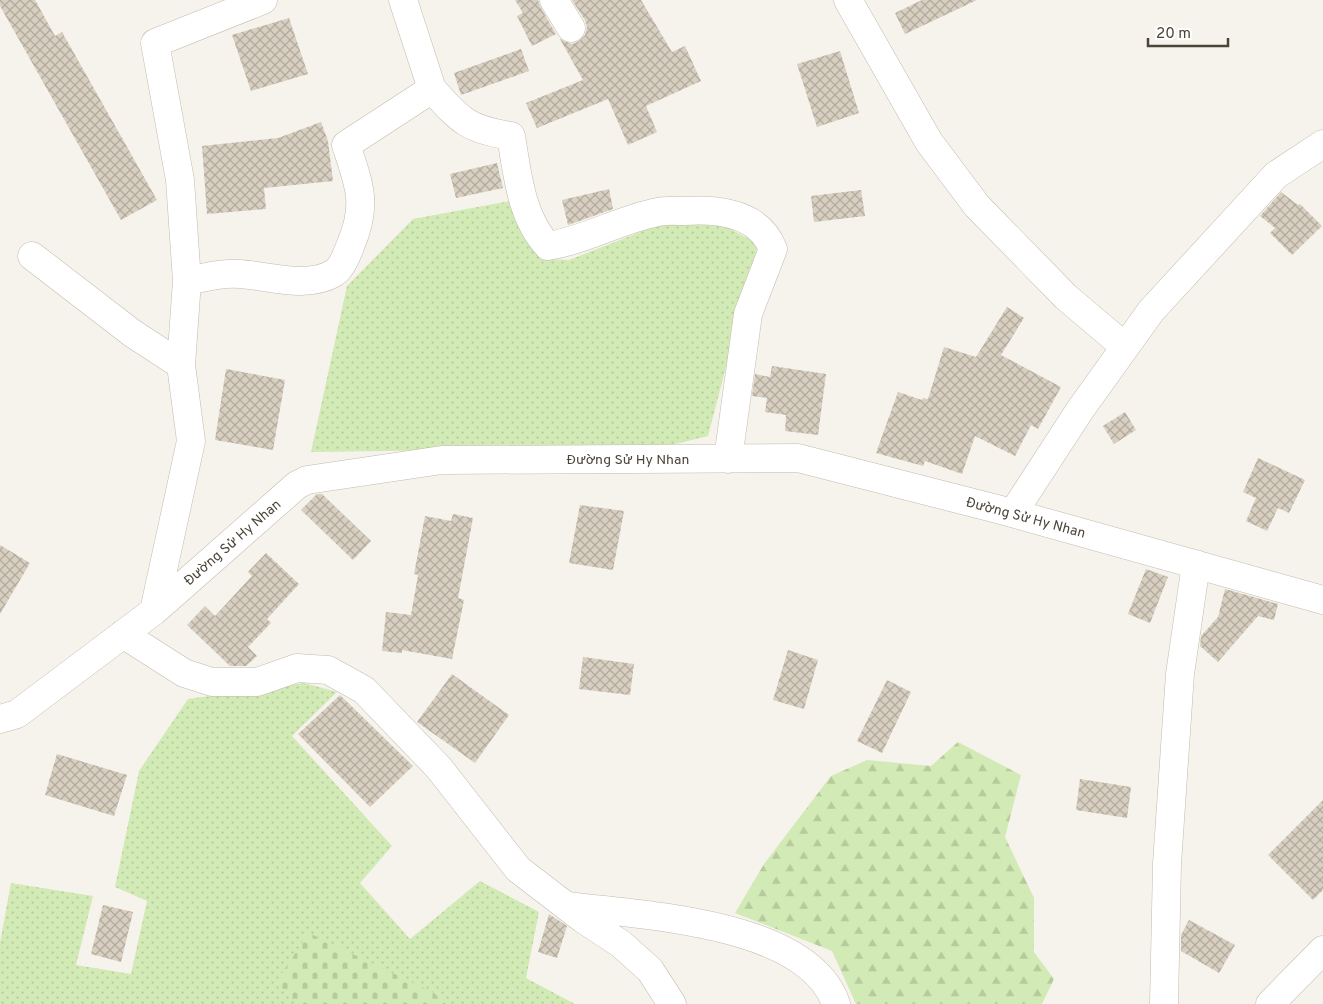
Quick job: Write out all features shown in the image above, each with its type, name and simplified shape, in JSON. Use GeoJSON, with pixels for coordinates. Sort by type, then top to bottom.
{"type":"FeatureCollection","features":[{"type":"Feature","properties":{"kind":"street"},"geometry":{"type":"LineString","coordinates":[[154,611],[191,441],[181,365],[187,281],[180,180],[156,43],[263,0]]}},
{"type":"Feature","properties":{"kind":"street"},"geometry":{"type":"LineString","coordinates":[[402,0],[432,89],[458,119],[484,132],[512,136],[518,182],[537,235],[548,246],[659,212],[712,209],[736,215],[753,222],[769,237],[773,249],[748,314],[728,459]]}},
{"type":"Feature","properties":{"kind":"street"},"geometry":{"type":"LineString","coordinates":[[554,0],[571,28]]}},
{"type":"Feature","properties":{"kind":"street"},"geometry":{"type":"LineString","coordinates":[[848,0],[929,142],[977,206],[1066,297],[1126,347]]}},
{"type":"Feature","properties":{"kind":"street"},"geometry":{"type":"LineString","coordinates":[[187,281],[211,275],[238,274],[304,281],[321,279],[336,272],[348,252],[359,225],[362,204],[346,144],[432,89]]}},
{"type":"Feature","properties":{"kind":"street"},"geometry":{"type":"LineString","coordinates":[[1014,513],[1080,410],[1151,311],[1276,175],[1323,144]]}},
{"type":"Feature","properties":{"kind":"street"},"geometry":{"type":"LineString","coordinates":[[32,256],[132,333],[181,365]]}},
{"type":"Feature","properties":{"kind":"street","name":"Đường Sử Hy Nhan"},"geometry":{"type":"LineString","coordinates":[[0,719],[17,714],[154,611],[297,485],[307,480],[442,460],[798,458],[1014,513],[1323,600]]}},
{"type":"Feature","properties":{"kind":"street"},"geometry":{"type":"LineString","coordinates":[[1164,1004],[1167,864],[1178,702],[1196,564]]}},
{"type":"Feature","properties":{"kind":"street"},"geometry":{"type":"LineString","coordinates":[[123,634],[184,674],[212,682],[257,682],[297,668],[305,668],[328,670],[364,690],[439,768],[518,869],[566,906],[621,944],[650,970],[672,1004]]}},
{"type":"Feature","properties":{"kind":"street"},"geometry":{"type":"LineString","coordinates":[[566,906],[699,923],[759,940],[792,954],[815,970],[831,989],[836,1004]]}},
{"type":"Feature","properties":{"kind":"street"},"geometry":{"type":"LineString","coordinates":[[1270,1004],[1323,950]]}},
{"type":"Feature","properties":{"kind":"green space"},"geometry":{"type":"Polygon","coordinates":[[[515,200],[541,259],[569,260],[663,223],[725,226],[758,244],[708,436],[663,447],[311,452],[347,286],[413,219],[515,200]]]}},
{"type":"Feature","properties":{"kind":"green space"},"geometry":{"type":"Polygon","coordinates":[[[304,683],[337,692],[292,736],[392,846],[360,883],[410,939],[480,881],[539,912],[526,978],[575,1004],[0,1004],[0,943],[11,883],[93,896],[76,965],[131,974],[147,901],[115,887],[139,771],[188,699],[304,683]]]}},
{"type":"Feature","properties":{"kind":"green space"},"geometry":{"type":"Polygon","coordinates":[[[958,742],[1021,775],[1005,837],[1034,898],[1034,952],[1054,979],[1042,1004],[856,1004],[832,951],[735,913],[764,864],[831,776],[867,760],[931,766],[958,742]]]}},
{"type":"Feature","properties":{"kind":"green space"},"geometry":{"type":"Polygon","coordinates":[[[309,933],[434,993],[446,1004],[296,1004],[276,982],[309,933]]]}},
{"type":"Feature","properties":{"kind":"building"},"geometry":{"type":"Polygon","coordinates":[[[0,0],[35,0],[55,36],[62,32],[157,200],[121,220],[0,6],[0,0]]]}},
{"type":"Feature","properties":{"kind":"building"},"geometry":{"type":"Polygon","coordinates":[[[515,0],[538,0],[556,34],[532,46],[517,16],[523,13],[515,0]]]}},
{"type":"Feature","properties":{"kind":"building"},"geometry":{"type":"Polygon","coordinates":[[[572,0],[641,0],[672,52],[685,46],[701,81],[646,106],[657,132],[628,145],[608,99],[537,128],[526,103],[583,80],[560,39],[572,44],[579,41],[585,35],[587,27],[585,20],[572,0]]]}},
{"type":"Feature","properties":{"kind":"building"},"geometry":{"type":"Polygon","coordinates":[[[922,0],[977,0],[905,34],[895,13],[922,0]]]}},
{"type":"Feature","properties":{"kind":"building"},"geometry":{"type":"Polygon","coordinates":[[[289,18],[308,74],[251,91],[232,35],[289,18]]]}},
{"type":"Feature","properties":{"kind":"building"},"geometry":{"type":"Polygon","coordinates":[[[521,49],[529,71],[461,95],[454,73],[521,49]]]}},
{"type":"Feature","properties":{"kind":"building"},"geometry":{"type":"Polygon","coordinates":[[[840,51],[859,113],[817,127],[797,64],[840,51]]]}},
{"type":"Feature","properties":{"kind":"building"},"geometry":{"type":"Polygon","coordinates":[[[321,122],[328,141],[333,181],[264,188],[266,209],[207,214],[202,146],[278,138],[321,122]]]}},
{"type":"Feature","properties":{"kind":"building"},"geometry":{"type":"Polygon","coordinates":[[[497,163],[503,188],[456,198],[450,174],[497,163]]]}},
{"type":"Feature","properties":{"kind":"building"},"geometry":{"type":"Polygon","coordinates":[[[609,189],[613,209],[568,225],[562,200],[609,189]]]}},
{"type":"Feature","properties":{"kind":"building"},"geometry":{"type":"Polygon","coordinates":[[[861,190],[865,216],[814,222],[811,196],[861,190]]]}},
{"type":"Feature","properties":{"kind":"building"},"geometry":{"type":"Polygon","coordinates":[[[1281,192],[1298,205],[1300,204],[1322,226],[1292,255],[1270,233],[1275,228],[1260,216],[1281,192]]]}},
{"type":"Feature","properties":{"kind":"building"},"geometry":{"type":"Polygon","coordinates":[[[1007,307],[1024,318],[1001,355],[1061,387],[1038,429],[1031,425],[1015,456],[975,436],[962,474],[925,461],[923,466],[876,453],[898,392],[922,400],[923,398],[928,399],[944,347],[976,357],[1007,307]]]}},
{"type":"Feature","properties":{"kind":"building"},"geometry":{"type":"Polygon","coordinates":[[[772,366],[826,374],[818,435],[785,431],[786,415],[765,412],[767,398],[752,396],[755,374],[770,377],[772,366]]]}},
{"type":"Feature","properties":{"kind":"building"},"geometry":{"type":"Polygon","coordinates":[[[226,369],[285,380],[273,450],[215,440],[226,369]]]}},
{"type":"Feature","properties":{"kind":"building"},"geometry":{"type":"Polygon","coordinates":[[[1125,412],[1136,430],[1114,444],[1103,426],[1125,412]]]}},
{"type":"Feature","properties":{"kind":"building"},"geometry":{"type":"Polygon","coordinates":[[[1258,458],[1305,480],[1289,513],[1278,508],[1267,531],[1246,521],[1256,498],[1243,492],[1258,458]]]}},
{"type":"Feature","properties":{"kind":"building"},"geometry":{"type":"Polygon","coordinates":[[[317,494],[322,494],[371,541],[353,560],[301,510],[317,494]]]}},
{"type":"Feature","properties":{"kind":"building"},"geometry":{"type":"Polygon","coordinates":[[[580,505],[624,511],[613,570],[569,563],[580,505]]]}},
{"type":"Feature","properties":{"kind":"building"},"geometry":{"type":"Polygon","coordinates":[[[453,514],[473,518],[458,598],[464,600],[452,659],[402,650],[402,653],[382,651],[386,612],[411,615],[418,575],[414,574],[425,516],[451,521],[453,514]]]}},
{"type":"Feature","properties":{"kind":"building"},"geometry":{"type":"Polygon","coordinates":[[[0,545],[30,563],[0,614],[0,545]]]}},
{"type":"Feature","properties":{"kind":"building"},"geometry":{"type":"Polygon","coordinates":[[[266,553],[299,584],[267,619],[271,623],[248,647],[257,656],[246,666],[230,666],[187,625],[205,606],[215,616],[252,576],[248,572],[266,553]]]}},
{"type":"Feature","properties":{"kind":"building"},"geometry":{"type":"Polygon","coordinates":[[[1146,569],[1168,577],[1150,623],[1128,614],[1146,569]]]}},
{"type":"Feature","properties":{"kind":"building"},"geometry":{"type":"Polygon","coordinates":[[[1225,589],[1278,604],[1274,620],[1258,616],[1218,662],[1200,646],[1201,636],[1218,617],[1225,589]]]}},
{"type":"Feature","properties":{"kind":"building"},"geometry":{"type":"Polygon","coordinates":[[[788,650],[818,660],[804,709],[773,700],[788,650]]]}},
{"type":"Feature","properties":{"kind":"building"},"geometry":{"type":"Polygon","coordinates":[[[583,657],[634,664],[630,695],[579,689],[583,657]]]}},
{"type":"Feature","properties":{"kind":"building"},"geometry":{"type":"Polygon","coordinates":[[[452,674],[509,715],[475,763],[417,722],[452,674]]]}},
{"type":"Feature","properties":{"kind":"building"},"geometry":{"type":"Polygon","coordinates":[[[887,680],[911,692],[882,753],[857,741],[887,680]]]}},
{"type":"Feature","properties":{"kind":"building"},"geometry":{"type":"Polygon","coordinates":[[[340,695],[413,766],[370,807],[298,734],[340,695]]]}},
{"type":"Feature","properties":{"kind":"building"},"geometry":{"type":"Polygon","coordinates":[[[57,754],[127,775],[114,816],[45,795],[57,754]]]}},
{"type":"Feature","properties":{"kind":"building"},"geometry":{"type":"Polygon","coordinates":[[[1080,779],[1131,787],[1127,818],[1076,810],[1080,779]]]}},
{"type":"Feature","properties":{"kind":"building"},"geometry":{"type":"Polygon","coordinates":[[[1323,800],[1323,890],[1313,900],[1268,855],[1323,800]]]}},
{"type":"Feature","properties":{"kind":"building"},"geometry":{"type":"Polygon","coordinates":[[[103,905],[133,912],[121,962],[91,954],[103,905]]]}},
{"type":"Feature","properties":{"kind":"building"},"geometry":{"type":"Polygon","coordinates":[[[549,914],[567,926],[557,958],[538,952],[549,914]]]}},
{"type":"Feature","properties":{"kind":"building"},"geometry":{"type":"Polygon","coordinates":[[[1189,920],[1235,945],[1219,973],[1181,951],[1181,935],[1189,920]]]}}]}
